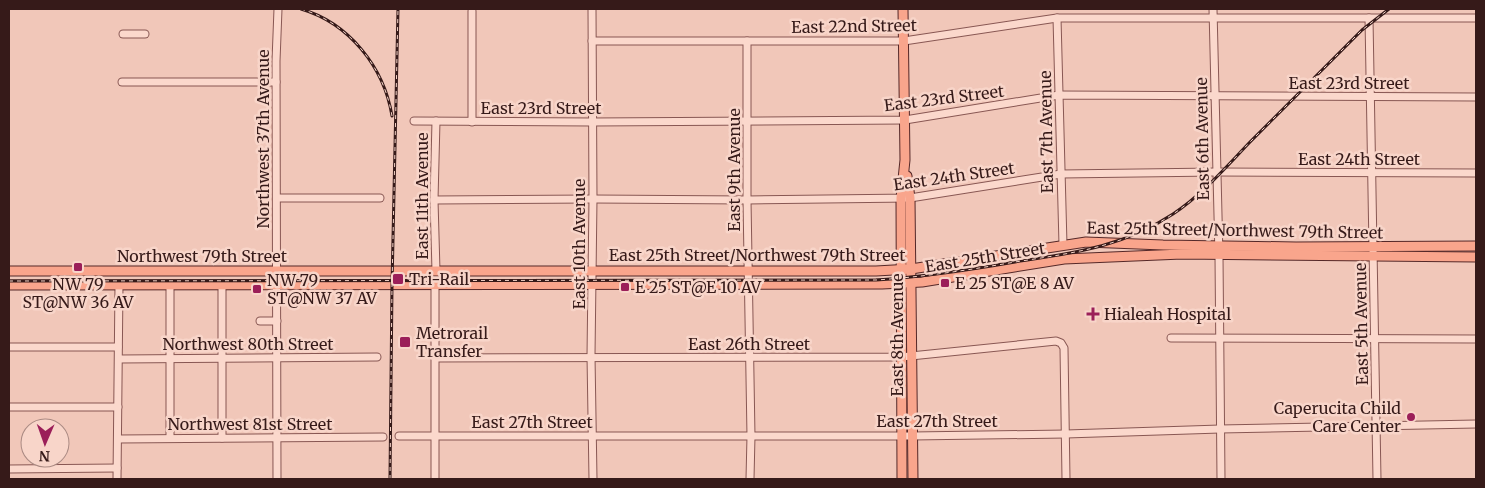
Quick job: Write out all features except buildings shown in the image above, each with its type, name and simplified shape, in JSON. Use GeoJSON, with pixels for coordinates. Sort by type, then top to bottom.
{"type":"FeatureCollection","features":[{"type":"Feature","properties":{"kind":"main road","name":"East 8th Avenue"},"geometry":{"type":"LineString","coordinates":[[903,9],[906,198],[911,270],[912,479]]}},
{"type":"Feature","properties":{"kind":"main road","name":"East 8th Avenue"},"geometry":{"type":"LineString","coordinates":[[902,479],[901,270],[906,198]]}},
{"type":"Feature","properties":{"kind":"main road","name":"East 25th Street/Northwest 79th Street"},"geometry":{"type":"LineString","coordinates":[[395,272],[911,270],[1086,242],[1219,246],[1476,246]]}},
{"type":"Feature","properties":{"kind":"main road","name":"East 25th Street"},"geometry":{"type":"LineString","coordinates":[[395,285],[911,283],[1064,259],[1182,254],[1219,256]]}},
{"type":"Feature","properties":{"kind":"main road","name":"East 25th Street/Northwest 79th Street"},"geometry":{"type":"LineString","coordinates":[[1219,256],[1476,257]]}},
{"type":"Feature","properties":{"kind":"main road","name":"Northwest 79th Street"},"geometry":{"type":"LineString","coordinates":[[9,271],[172,272],[277,270],[395,272]]}},
{"type":"Feature","properties":{"kind":"main road"},"geometry":{"type":"LineString","coordinates":[[496,271],[496,284]]}},
{"type":"Feature","properties":{"kind":"main road","name":"Northwest 79th Street"},"geometry":{"type":"LineString","coordinates":[[9,285],[395,285]]}},
{"type":"Feature","properties":{"kind":"street","name":"Northwest 37th Avenue"},"geometry":{"type":"LineString","coordinates":[[278,9],[276,82],[278,479]]}},
{"type":"Feature","properties":{"kind":"street","name":"East 10th Avenue"},"geometry":{"type":"LineString","coordinates":[[592,9],[593,199],[591,356],[593,479]]}},
{"type":"Feature","properties":{"kind":"street","name":"East 6th Avenue"},"geometry":{"type":"LineString","coordinates":[[1213,9],[1219,246],[1221,479]]}},
{"type":"Feature","properties":{"kind":"street"},"geometry":{"type":"LineString","coordinates":[[472,11],[472,122]]}},
{"type":"Feature","properties":{"kind":"street","name":"East 22nd Street"},"geometry":{"type":"LineString","coordinates":[[592,41],[904,41],[1057,18],[1476,18]]}},
{"type":"Feature","properties":{"kind":"street","name":"East 7th Avenue"},"geometry":{"type":"LineString","coordinates":[[1057,18],[1063,245]]}},
{"type":"Feature","properties":{"kind":"street","name":"East 5th Avenue"},"geometry":{"type":"LineString","coordinates":[[1369,18],[1378,479]]}},
{"type":"Feature","properties":{"kind":"street"},"geometry":{"type":"LineString","coordinates":[[123,34],[146,34]]}},
{"type":"Feature","properties":{"kind":"street","name":"East 9th Avenue"},"geometry":{"type":"LineString","coordinates":[[747,41],[750,479]]}},
{"type":"Feature","properties":{"kind":"street"},"geometry":{"type":"LineString","coordinates":[[122,82],[276,82]]}},
{"type":"Feature","properties":{"kind":"street","name":"East 23rd Street"},"geometry":{"type":"LineString","coordinates":[[414,121],[905,120],[1059,95],[1476,96]]}},
{"type":"Feature","properties":{"kind":"street","name":"East 11th Avenue"},"geometry":{"type":"LineString","coordinates":[[436,121],[434,200],[436,271]]}},
{"type":"Feature","properties":{"kind":"street","name":"East 24th Street"},"geometry":{"type":"LineString","coordinates":[[434,200],[906,198],[1061,174],[1216,172],[1476,173]]}},
{"type":"Feature","properties":{"kind":"street"},"geometry":{"type":"LineString","coordinates":[[277,198],[380,198]]}},
{"type":"Feature","properties":{"kind":"street"},"geometry":{"type":"LineString","coordinates":[[222,284],[222,438]]}},
{"type":"Feature","properties":{"kind":"street"},"geometry":{"type":"LineString","coordinates":[[117,479],[118,285]]}},
{"type":"Feature","properties":{"kind":"street"},"geometry":{"type":"LineString","coordinates":[[170,285],[170,438]]}},
{"type":"Feature","properties":{"kind":"street"},"geometry":{"type":"LineString","coordinates":[[435,285],[435,479]]}},
{"type":"Feature","properties":{"kind":"street"},"geometry":{"type":"LineString","coordinates":[[260,320],[277,321]]}},
{"type":"Feature","properties":{"kind":"street"},"geometry":{"type":"LineString","coordinates":[[1171,338],[1476,339]]}},
{"type":"Feature","properties":{"kind":"street","name":"East 26th Street"},"geometry":{"type":"LineString","coordinates":[[436,358],[591,356],[901,357],[1056,341],[1061,343],[1064,348],[1066,434]]}},
{"type":"Feature","properties":{"kind":"street"},"geometry":{"type":"LineString","coordinates":[[9,347],[118,347]]}},
{"type":"Feature","properties":{"kind":"street","name":"Northwest 80th Street"},"geometry":{"type":"LineString","coordinates":[[118,359],[377,357]]}},
{"type":"Feature","properties":{"kind":"street"},"geometry":{"type":"LineString","coordinates":[[9,407],[118,407]]}},
{"type":"Feature","properties":{"kind":"street","name":"East 27th Street"},"geometry":{"type":"LineString","coordinates":[[398,436],[912,436],[1476,424]]}},
{"type":"Feature","properties":{"kind":"street"},"geometry":{"type":"LineString","coordinates":[[1066,434],[1066,479]]}},
{"type":"Feature","properties":{"kind":"street","name":"Northwest 81st Street"},"geometry":{"type":"LineString","coordinates":[[118,439],[383,437]]}},
{"type":"Feature","properties":{"kind":"street"},"geometry":{"type":"LineString","coordinates":[[9,468],[117,468]]}},
{"type":"Feature","properties":{"kind":"railway"},"geometry":{"type":"LineString","coordinates":[[301,9],[334,25],[362,49],[381,81],[388,98],[392,116]]}},
{"type":"Feature","properties":{"kind":"railway"},"geometry":{"type":"LineString","coordinates":[[390,479],[398,9]]}},
{"type":"Feature","properties":{"kind":"railway"},"geometry":{"type":"LineString","coordinates":[[9,281],[876,280],[946,273],[1077,252],[1135,234],[1154,225],[1184,206],[1213,180],[1362,30],[1389,9]]}},
{"type":"Feature","properties":{"kind":"place","name":"NW 79 ST@NW 36 AV"},"geometry":{"type":"Point","coordinates":[78,267]}},
{"type":"Feature","properties":{"kind":"place","name":"Tri-Rail"},"geometry":{"type":"Point","coordinates":[398,279]}},
{"type":"Feature","properties":{"kind":"place","name":"E 25 ST@E 8 AV"},"geometry":{"type":"Point","coordinates":[945,283]}},
{"type":"Feature","properties":{"kind":"place","name":"E 25 ST@E 10 AV"},"geometry":{"type":"Point","coordinates":[625,287]}},
{"type":"Feature","properties":{"kind":"place","name":"NW 79 ST@NW 37 AV"},"geometry":{"type":"Point","coordinates":[257,289]}},
{"type":"Feature","properties":{"kind":"place","name":"Hialeah Hospital"},"geometry":{"type":"Point","coordinates":[1093,314]}},
{"type":"Feature","properties":{"kind":"place","name":"Metrorail Transfer"},"geometry":{"type":"Point","coordinates":[405,342]}},
{"type":"Feature","properties":{"kind":"place","name":"Caperucita Child Care Center"},"geometry":{"type":"Point","coordinates":[1411,417]}}]}
